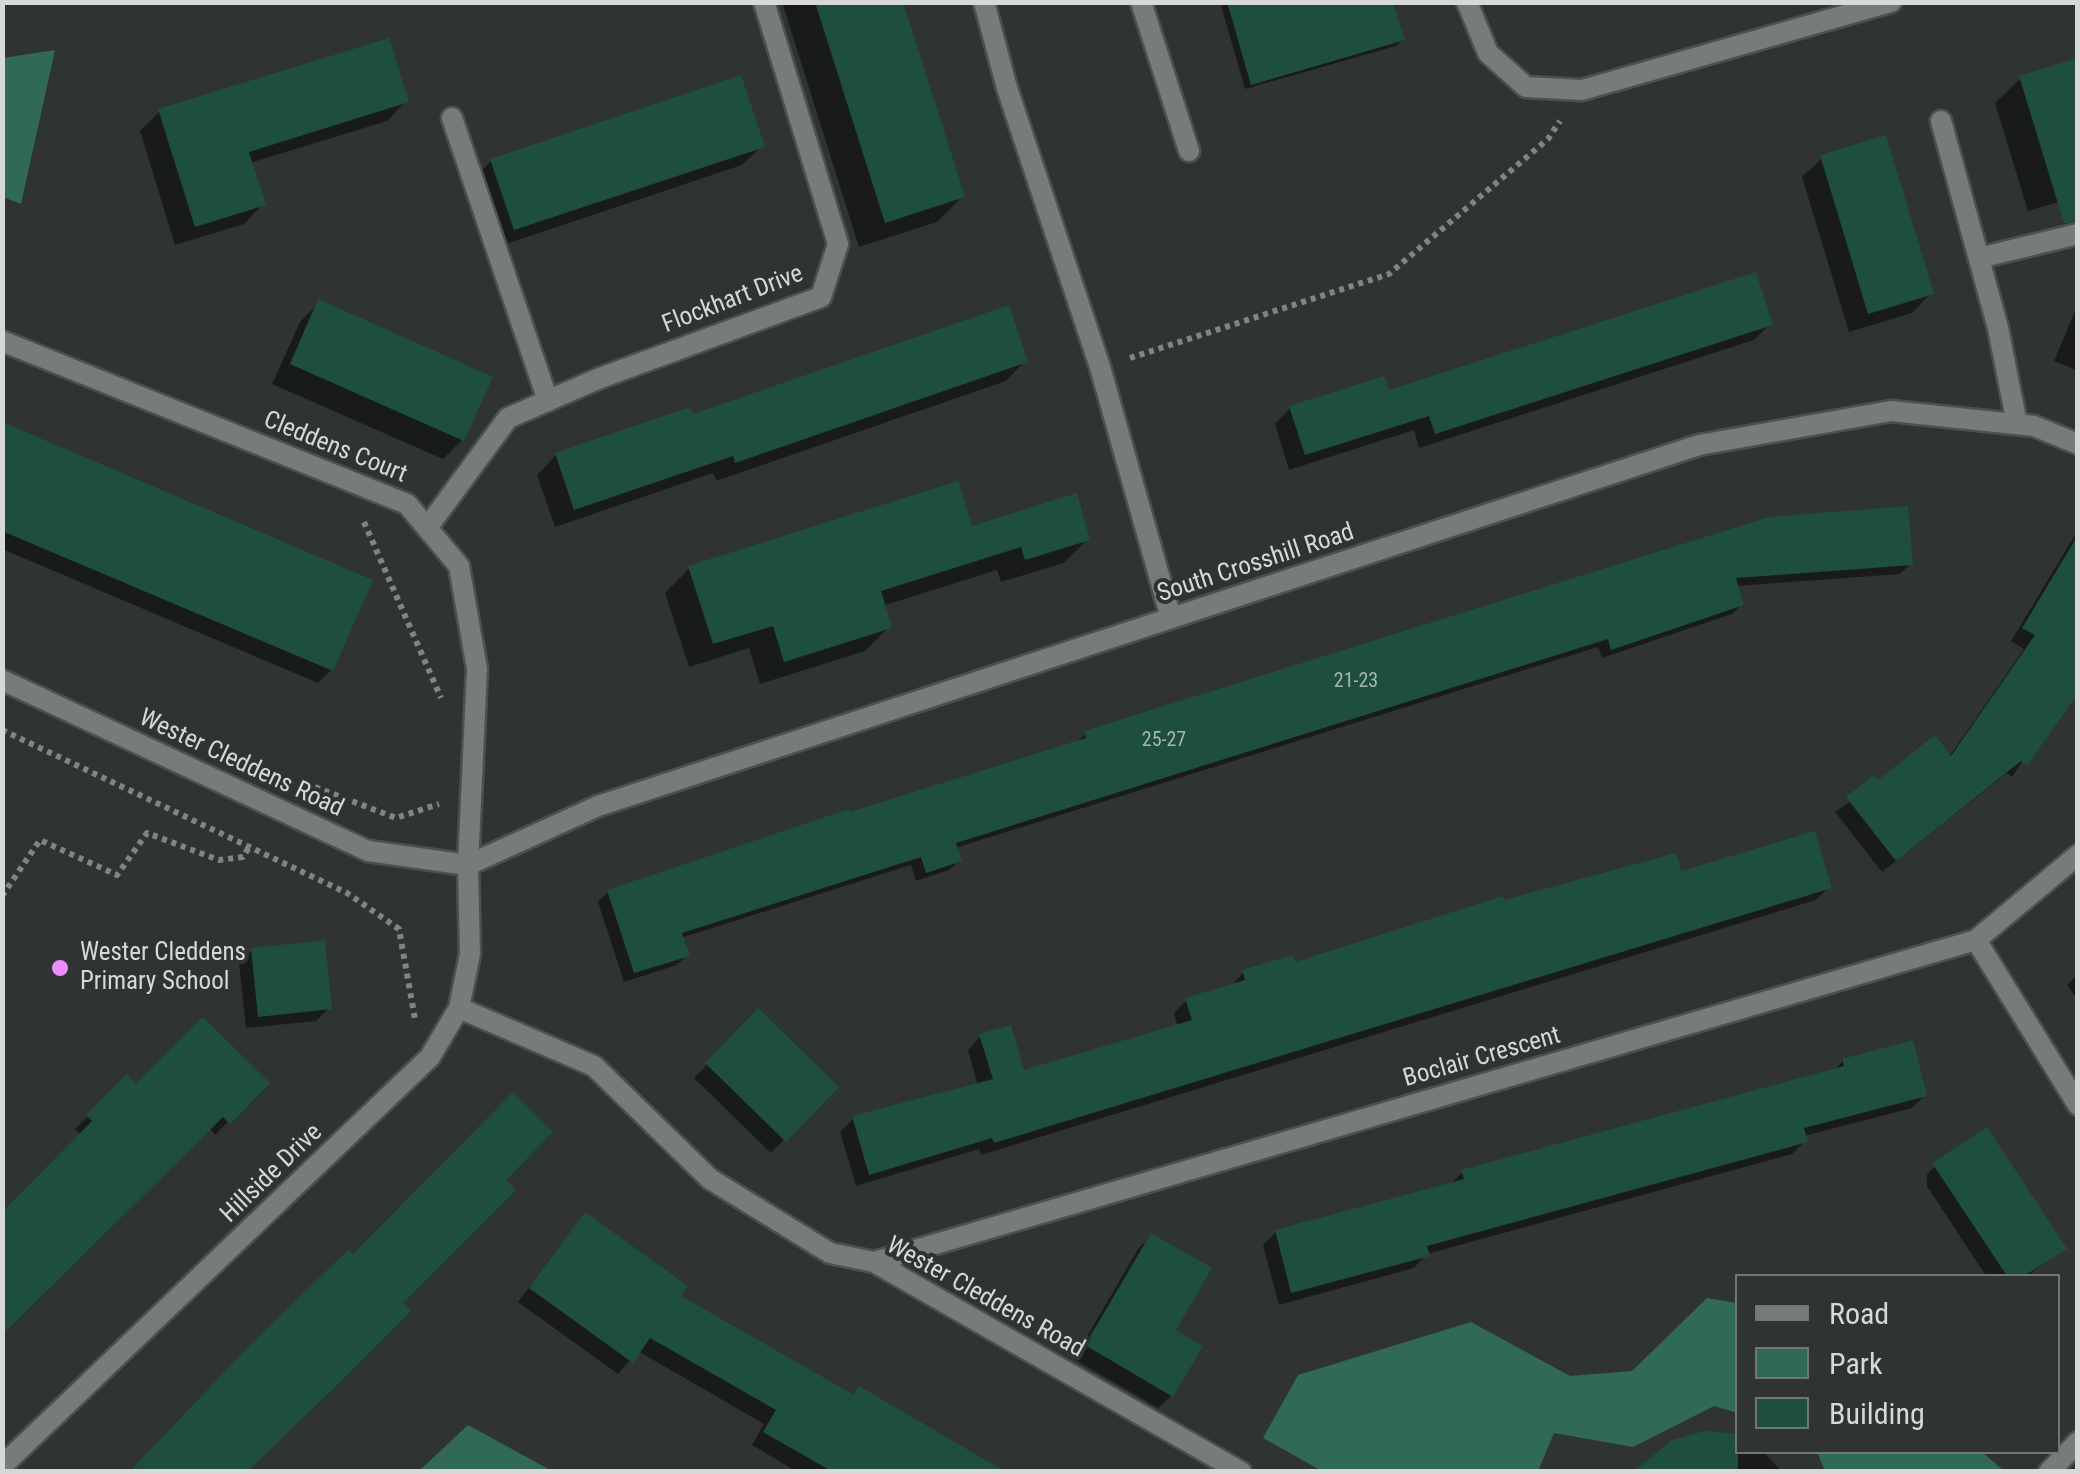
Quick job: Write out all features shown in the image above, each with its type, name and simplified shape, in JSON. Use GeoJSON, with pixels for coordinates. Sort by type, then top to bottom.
{"type":"FeatureCollection","features":[{"type":"Feature","properties":{"kind":"street","name":"Flockhart Drive"},"geometry":{"type":"LineString","coordinates":[[427,528],[508,418],[820,297],[838,244],[764,2]]}},
{"type":"Feature","properties":{"kind":"street"},"geometry":{"type":"LineString","coordinates":[[984,2],[1007,88],[1100,367],[1171,618]]}},
{"type":"Feature","properties":{"kind":"street"},"geometry":{"type":"LineString","coordinates":[[1141,2],[1189,151]]}},
{"type":"Feature","properties":{"kind":"street"},"geometry":{"type":"LineString","coordinates":[[1467,2],[1488,53],[1526,87],[1582,90],[1845,9],[1891,2]]}},
{"type":"Feature","properties":{"kind":"street"},"geometry":{"type":"LineString","coordinates":[[452,118],[548,401]]}},
{"type":"Feature","properties":{"kind":"street"},"geometry":{"type":"LineString","coordinates":[[1941,120],[1979,258],[2017,424]]}},
{"type":"Feature","properties":{"kind":"street"},"geometry":{"type":"LineString","coordinates":[[1979,258],[2078,234]]}},
{"type":"Feature","properties":{"kind":"street","name":"Cleddens Court"},"geometry":{"type":"LineString","coordinates":[[2,341],[407,504],[459,566],[476,669],[468,865]]}},
{"type":"Feature","properties":{"kind":"street","name":"South Crosshill Road"},"geometry":{"type":"LineString","coordinates":[[468,865],[598,806],[1698,445],[1891,412],[2017,424],[2078,444]]}},
{"type":"Feature","properties":{"kind":"street","name":"Wester Cleddens Road"},"geometry":{"type":"LineString","coordinates":[[2,680],[368,850],[468,865]]}},
{"type":"Feature","properties":{"kind":"street","name":"Boclair Crescent"},"geometry":{"type":"LineString","coordinates":[[874,1262],[1976,940],[2078,855]]}},
{"type":"Feature","properties":{"kind":"street","name":"Hillside Drive"},"geometry":{"type":"LineString","coordinates":[[2,1466],[423,1064],[459,1008],[470,954],[468,865]]}},
{"type":"Feature","properties":{"kind":"street"},"geometry":{"type":"LineString","coordinates":[[1976,940],[2078,1105]]}},
{"type":"Feature","properties":{"kind":"street","name":"Wester Cleddens Road"},"geometry":{"type":"LineString","coordinates":[[459,1008],[594,1066],[710,1179],[830,1253],[874,1262],[1241,1472]]}},
{"type":"Feature","properties":{"kind":"street"},"geometry":{"type":"LineString","coordinates":[[2049,1472],[2078,1442]]}},
{"type":"Feature","properties":{"kind":"path"},"geometry":{"type":"LineString","coordinates":[[1100,367],[1389,274],[1548,139],[1582,90]]}},
{"type":"Feature","properties":{"kind":"path"},"geometry":{"type":"LineString","coordinates":[[345,479],[441,693],[442,709]]}},
{"type":"Feature","properties":{"kind":"path"},"geometry":{"type":"LineString","coordinates":[[2,730],[347,892],[399,929],[423,1064]]}},
{"type":"Feature","properties":{"kind":"path"},"geometry":{"type":"LineString","coordinates":[[308,785],[396,818],[438,807],[441,790]]}},
{"type":"Feature","properties":{"kind":"path"},"geometry":{"type":"LineString","coordinates":[[2,896],[40,840],[117,875],[147,833],[219,860],[244,857],[249,847]]}},
{"type":"Feature","properties":{"kind":"green space"},"geometry":{"type":"Polygon","coordinates":[[[55,50],[21,204],[3,197],[3,58],[55,50]]]}},
{"type":"Feature","properties":{"kind":"green space"},"geometry":{"type":"Polygon","coordinates":[[[1707,1298],[1735,1303],[1735,1412],[1714,1406],[1633,1447],[1554,1433],[1538,1471],[1322,1471],[1263,1438],[1298,1375],[1471,1322],[1570,1376],[1632,1371],[1707,1298]]]}},
{"type":"Feature","properties":{"kind":"green space"},"geometry":{"type":"Polygon","coordinates":[[[468,1425],[552,1471],[419,1471],[468,1425]]]}},
{"type":"Feature","properties":{"kind":"green space"},"geometry":{"type":"Polygon","coordinates":[[[1818,1454],[1984,1454],[2004,1471],[1825,1471],[1818,1454]]]}},
{"type":"Feature","properties":{"kind":"building"},"geometry":{"type":"Polygon","coordinates":[[[815,2],[903,2],[965,197],[885,223],[815,2]]]}},
{"type":"Feature","properties":{"kind":"building"},"geometry":{"type":"Polygon","coordinates":[[[1227,2],[1393,2],[1405,40],[1251,85],[1227,2]]]}},
{"type":"Feature","properties":{"kind":"building"},"geometry":{"type":"Polygon","coordinates":[[[389,38],[409,102],[249,152],[266,205],[195,227],[158,109],[389,38]]]}},
{"type":"Feature","properties":{"kind":"building"},"geometry":{"type":"Polygon","coordinates":[[[2078,58],[2078,221],[2064,223],[2019,76],[2078,58]]]}},
{"type":"Feature","properties":{"kind":"building"},"geometry":{"type":"Polygon","coordinates":[[[741,75],[765,147],[514,230],[490,159],[741,75]]]}},
{"type":"Feature","properties":{"kind":"building"},"geometry":{"type":"Polygon","coordinates":[[[1886,135],[1934,294],[1868,314],[1820,155],[1886,135]]]}},
{"type":"Feature","properties":{"kind":"building"},"geometry":{"type":"Polygon","coordinates":[[[1756,272],[1773,325],[1435,434],[1429,416],[1305,455],[1289,406],[1384,376],[1389,390],[1756,272]]]}},
{"type":"Feature","properties":{"kind":"building"},"geometry":{"type":"Polygon","coordinates":[[[318,299],[493,377],[464,441],[290,364],[318,299]]]}},
{"type":"Feature","properties":{"kind":"building"},"geometry":{"type":"Polygon","coordinates":[[[1009,305],[1028,362],[735,463],[733,456],[574,510],[555,453],[690,407],[693,414],[1009,305]]]}},
{"type":"Feature","properties":{"kind":"building"},"geometry":{"type":"Polygon","coordinates":[[[2,422],[373,580],[333,671],[2,531],[2,422]]]}},
{"type":"Feature","properties":{"kind":"building"},"geometry":{"type":"Polygon","coordinates":[[[958,481],[972,526],[1077,493],[1090,540],[1025,560],[1021,547],[881,591],[892,628],[784,662],[773,626],[713,644],[688,566],[958,481]]]}},
{"type":"Feature","properties":{"kind":"building"},"geometry":{"type":"Polygon","coordinates":[[[1908,506],[1913,565],[1736,578],[1744,605],[1611,650],[1608,639],[956,843],[962,861],[926,873],[921,857],[682,933],[690,956],[634,973],[607,890],[849,809],[850,812],[1086,738],[1084,731],[1769,517],[1908,506]]]}},
{"type":"Feature","properties":{"kind":"building"},"geometry":{"type":"Polygon","coordinates":[[[2078,535],[2078,693],[2027,766],[2021,761],[1896,861],[1846,797],[1874,775],[1878,780],[1935,735],[1951,756],[2035,635],[2022,628],[2078,535]]]}},
{"type":"Feature","properties":{"kind":"building"},"geometry":{"type":"Polygon","coordinates":[[[1815,831],[1832,888],[994,1143],[992,1138],[869,1175],[852,1116],[993,1079],[979,1034],[1011,1025],[1024,1070],[1192,1020],[1185,998],[1245,980],[1242,970],[1293,955],[1295,962],[1503,896],[1504,900],[1676,853],[1681,871],[1815,831]]]}},
{"type":"Feature","properties":{"kind":"building"},"geometry":{"type":"Polygon","coordinates":[[[325,940],[332,1009],[258,1017],[251,948],[325,940]]]}},
{"type":"Feature","properties":{"kind":"building"},"geometry":{"type":"Polygon","coordinates":[[[758,1008],[839,1087],[786,1142],[705,1063],[758,1008]]]}},
{"type":"Feature","properties":{"kind":"building"},"geometry":{"type":"Polygon","coordinates":[[[203,1017],[270,1083],[230,1124],[223,1117],[2,1335],[2,1212],[92,1121],[86,1115],[127,1074],[136,1084],[203,1017]]]}},
{"type":"Feature","properties":{"kind":"building"},"geometry":{"type":"Polygon","coordinates":[[[1913,1040],[1927,1096],[1804,1128],[1808,1142],[1427,1246],[1430,1256],[1291,1293],[1275,1230],[1464,1179],[1461,1170],[1844,1066],[1842,1059],[1913,1040]]]}},
{"type":"Feature","properties":{"kind":"building"},"geometry":{"type":"Polygon","coordinates":[[[513,1092],[553,1132],[506,1180],[516,1190],[403,1303],[411,1311],[337,1385],[247,1472],[129,1472],[253,1342],[349,1249],[353,1254],[513,1092]]]}},
{"type":"Feature","properties":{"kind":"building"},"geometry":{"type":"Polygon","coordinates":[[[1987,1127],[2067,1249],[2027,1274],[2006,1274],[1932,1163],[1987,1127]]]}},
{"type":"Feature","properties":{"kind":"building"},"geometry":{"type":"Polygon","coordinates":[[[585,1212],[688,1286],[681,1296],[854,1395],[859,1386],[1006,1472],[833,1472],[763,1432],[776,1410],[650,1338],[633,1363],[529,1288],[585,1212]]]}},
{"type":"Feature","properties":{"kind":"building"},"geometry":{"type":"Polygon","coordinates":[[[1151,1233],[1212,1268],[1176,1330],[1203,1346],[1173,1397],[1085,1345],[1151,1233]]]}},
{"type":"Feature","properties":{"kind":"building"},"geometry":{"type":"Polygon","coordinates":[[[1705,1431],[1735,1434],[1738,1472],[1633,1472],[1672,1440],[1705,1431]]]}},
{"type":"Feature","properties":{"kind":"place","name":"Wester Cleddens Primary School"},"geometry":{"type":"Point","coordinates":[60,968]}}]}
